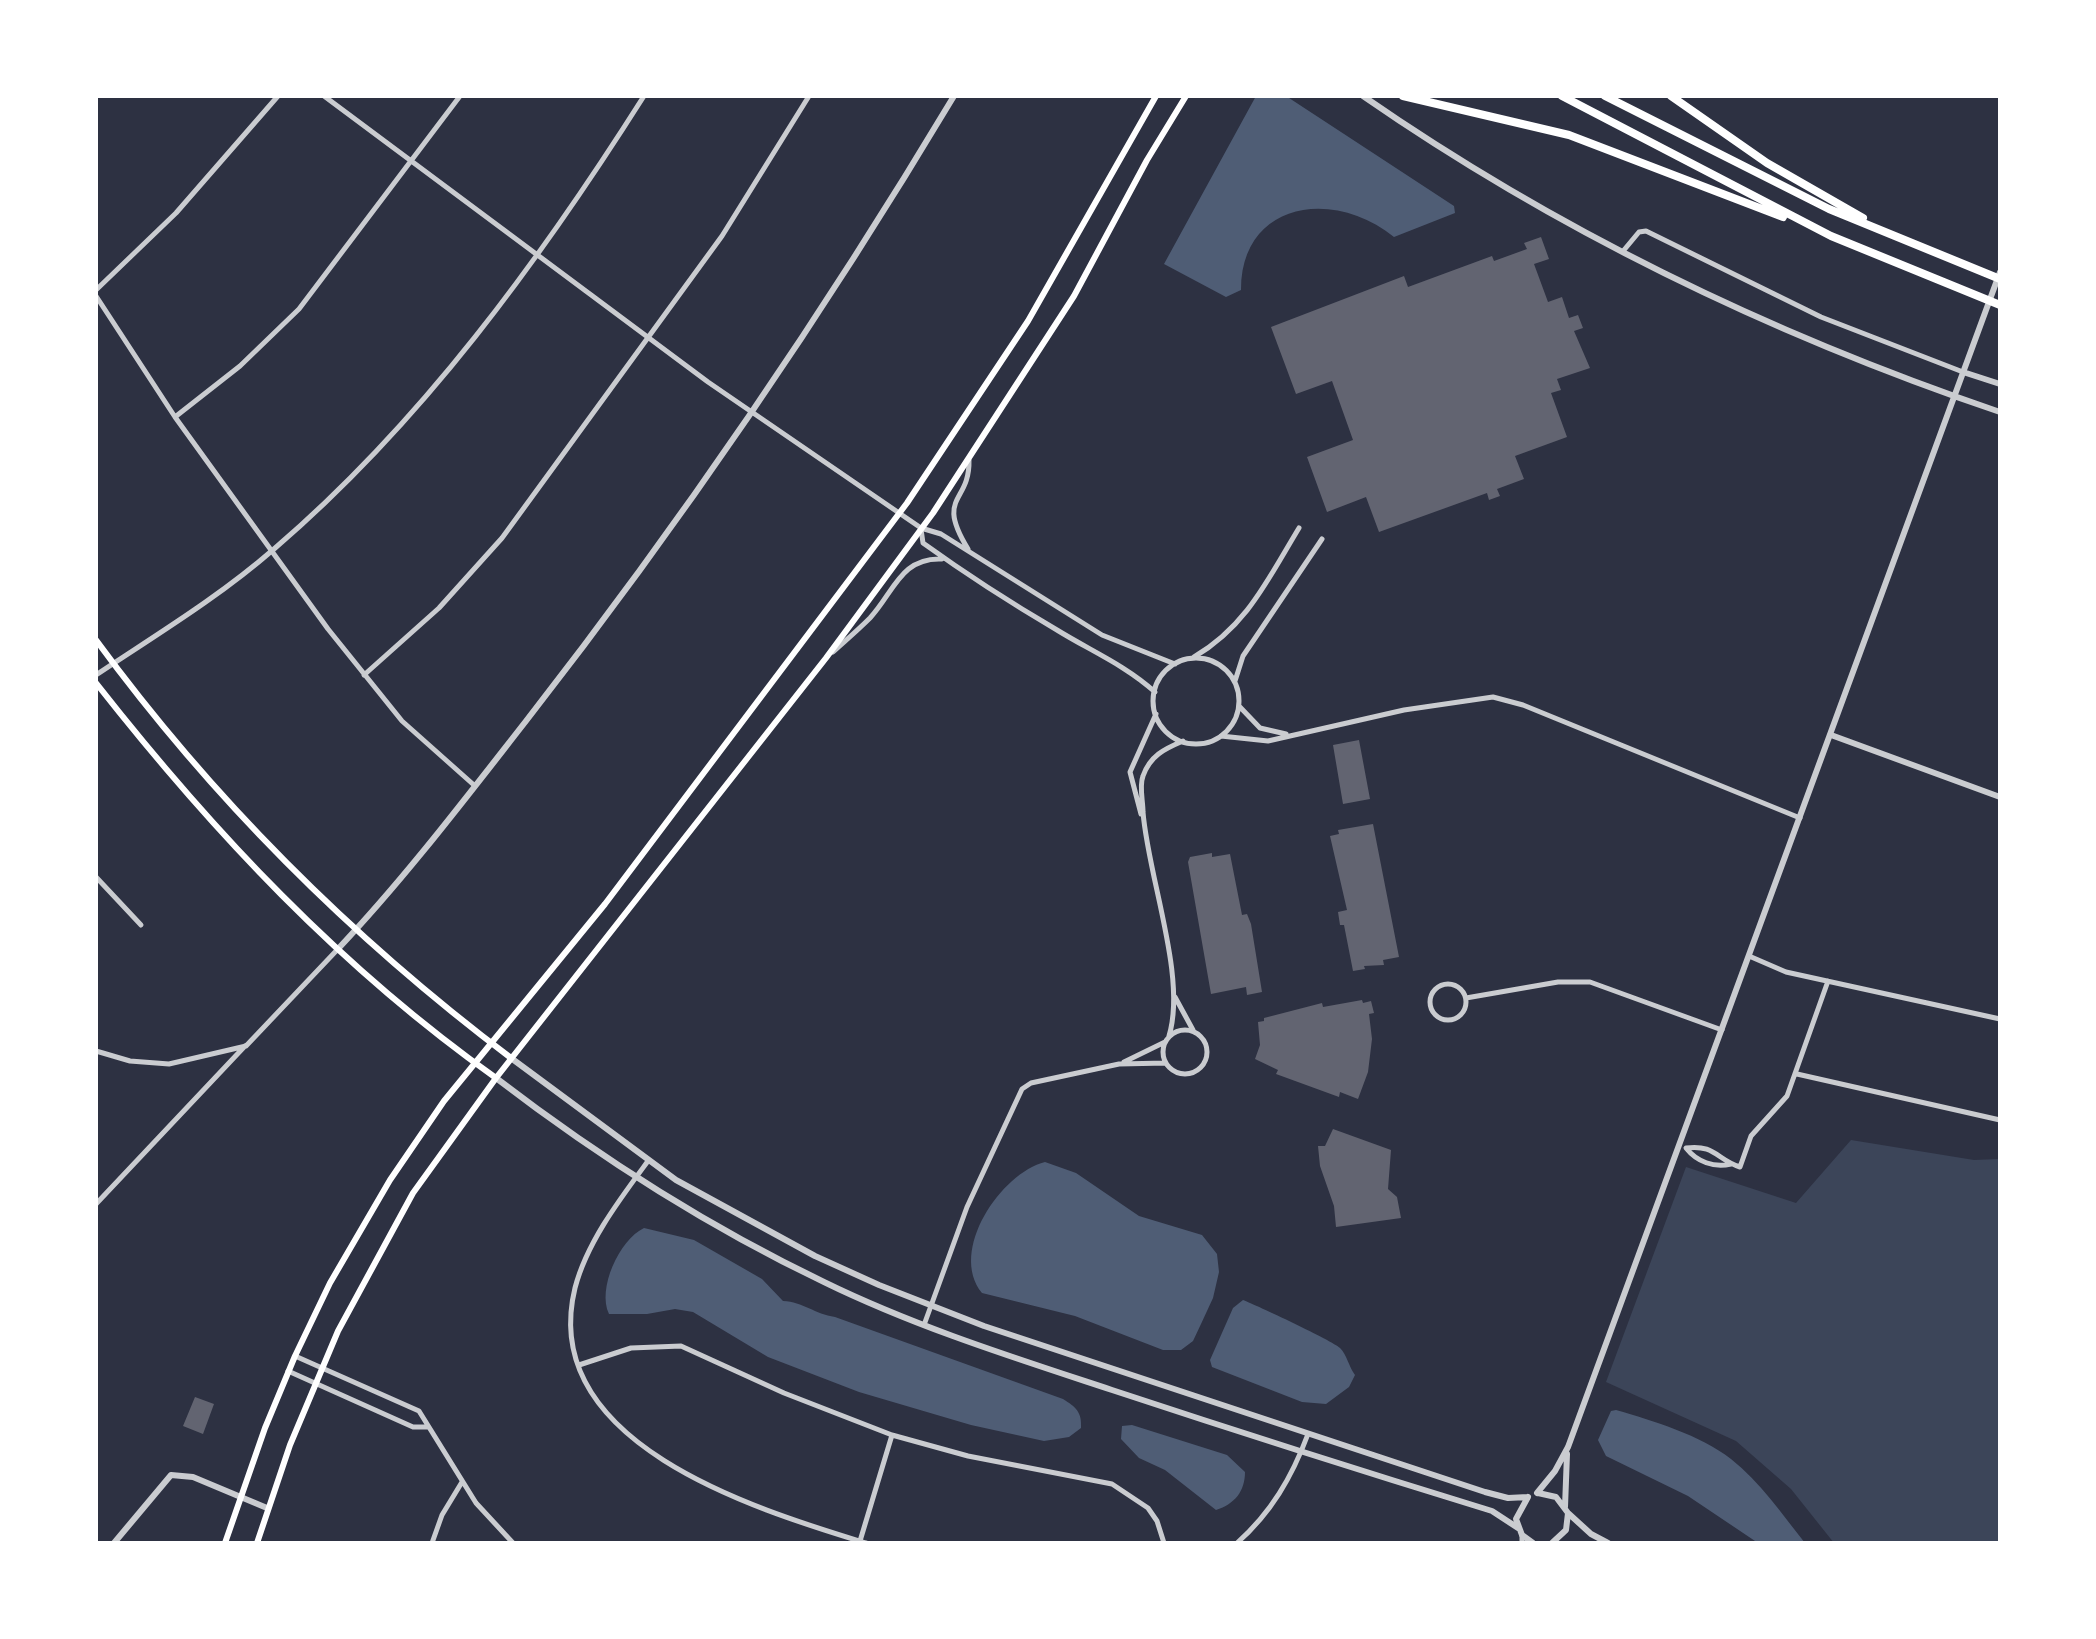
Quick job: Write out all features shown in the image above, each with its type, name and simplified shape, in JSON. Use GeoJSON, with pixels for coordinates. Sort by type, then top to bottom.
{"type":"FeatureCollection","features":[{"type":"Feature","properties":{"kind":"highway"},"geometry":{"type":"LineString","coordinates":[[1403,96],[1606,147],[2000,305]]}},
{"type":"Feature","properties":{"kind":"highway"},"geometry":{"type":"LineString","coordinates":[[1562,96],[1831,236]]}},
{"type":"Feature","properties":{"kind":"highway"},"geometry":{"type":"LineString","coordinates":[[1605,96],[1740,166],[1905,242],[2000,279]]}},
{"type":"Feature","properties":{"kind":"highway"},"geometry":{"type":"LineString","coordinates":[[1671,96],[1767,163],[1905,242]]}},
{"type":"Feature","properties":{"kind":"main road"},"geometry":{"type":"LineString","coordinates":[[225,1543],[240,1494],[288,1371],[330,1283],[390,1180],[475,1063],[713,764],[900,513],[1033,314],[1156,96]]}},
{"type":"Feature","properties":{"kind":"main road"},"geometry":{"type":"LineString","coordinates":[[257,1543],[267,1508],[323,1368],[383,1243],[426,1175],[511,1058],[826,658],[969,460],[1074,296],[1147,160],[1186,96]]}},
{"type":"Feature","properties":{"kind":"main road"},"geometry":{"type":"LineString","coordinates":[[96,640],[210,784],[287,866],[355,931],[511,1058]]}},
{"type":"Feature","properties":{"kind":"main road"},"geometry":{"type":"LineString","coordinates":[[96,683],[198,810],[337,950],[396,1003],[496,1078]]}},
{"type":"Feature","properties":{"kind":"street"},"geometry":{"type":"LineString","coordinates":[[278,96],[176,213],[96,293],[175,417],[364,675],[402,721],[475,786]]}},
{"type":"Feature","properties":{"kind":"street"},"geometry":{"type":"LineString","coordinates":[[324,96],[649,340],[921,528],[933,529],[1102,635],[1150,657],[1175,664]]}},
{"type":"Feature","properties":{"kind":"street"},"geometry":{"type":"LineString","coordinates":[[175,417],[240,366],[299,309],[460,96]]}},
{"type":"Feature","properties":{"kind":"street"},"geometry":{"type":"LineString","coordinates":[[96,675],[273,551],[384,445],[426,397],[535,254],[644,96]]}},
{"type":"Feature","properties":{"kind":"street"},"geometry":{"type":"LineString","coordinates":[[364,675],[471,574],[649,340],[753,190],[809,96]]}},
{"type":"Feature","properties":{"kind":"street"},"geometry":{"type":"LineString","coordinates":[[96,1204],[355,931],[475,786],[609,615],[753,414],[851,267],[954,96]]}},
{"type":"Feature","properties":{"kind":"street"},"geometry":{"type":"LineString","coordinates":[[1363,96],[1510,188],[1719,300],[1809,342],[2000,412]]}},
{"type":"Feature","properties":{"kind":"street"},"geometry":{"type":"LineString","coordinates":[[1624,250],[1639,232],[1646,231],[1821,317],[2000,384]]}},
{"type":"Feature","properties":{"kind":"street"},"geometry":{"type":"LineString","coordinates":[[511,1058],[648,1161],[815,1256],[931,1306],[1485,1492],[1508,1498],[1528,1497],[1537,1493],[1555,1471],[1568,1447],[1683,1147],[1722,1030],[2000,272]]}},
{"type":"Feature","properties":{"kind":"street"},"geometry":{"type":"LineString","coordinates":[[968,550],[956,529],[953,513],[955,497],[969,477],[969,460]]}},
{"type":"Feature","properties":{"kind":"street"},"geometry":{"type":"LineString","coordinates":[[921,528],[923,543],[945,559],[1058,631],[1124,667],[1155,692]]}},
{"type":"Feature","properties":{"kind":"street"},"geometry":{"type":"LineString","coordinates":[[924,1325],[967,1207],[1022,1089],[1031,1083],[1119,1064],[1166,1063],[1177,1073],[1199,1069],[1207,1048],[1175,996],[1144,823],[1130,772],[1156,714],[1158,681],[1175,664],[1220,642],[1244,618],[1299,528]]}},
{"type":"Feature","properties":{"kind":"street"},"geometry":{"type":"LineString","coordinates":[[1144,823],[1141,780],[1149,761],[1165,748],[1183,741],[1210,742],[1231,726],[1239,706],[1235,682],[1243,656],[1322,539]]}},
{"type":"Feature","properties":{"kind":"street"},"geometry":{"type":"LineString","coordinates":[[826,658],[871,617],[907,567],[917,561],[945,559]]}},
{"type":"Feature","properties":{"kind":"street"},"geometry":{"type":"LineString","coordinates":[[1194,657],[1222,666],[1235,682]]}},
{"type":"Feature","properties":{"kind":"street"},"geometry":{"type":"LineString","coordinates":[[1221,736],[1268,741],[1404,710],[1493,697],[1550,716],[1801,818]]}},
{"type":"Feature","properties":{"kind":"street"},"geometry":{"type":"LineString","coordinates":[[1239,706],[1260,728],[1287,735]]}},
{"type":"Feature","properties":{"kind":"street"},"geometry":{"type":"LineString","coordinates":[[1156,714],[1171,735],[1183,741]]}},
{"type":"Feature","properties":{"kind":"street"},"geometry":{"type":"LineString","coordinates":[[1831,735],[2000,797]]}},
{"type":"Feature","properties":{"kind":"street"},"geometry":{"type":"LineString","coordinates":[[96,877],[141,925]]}},
{"type":"Feature","properties":{"kind":"street"},"geometry":{"type":"LineString","coordinates":[[1749,956],[1786,972],[2000,1019]]}},
{"type":"Feature","properties":{"kind":"street"},"geometry":{"type":"LineString","coordinates":[[1683,1147],[1700,1146],[1721,1154],[1731,1164],[1740,1167],[1751,1136],[1787,1096],[1828,981]]}},
{"type":"Feature","properties":{"kind":"street"},"geometry":{"type":"LineString","coordinates":[[1466,998],[1558,982],[1590,982],[1722,1030]]}},
{"type":"Feature","properties":{"kind":"street"},"geometry":{"type":"LineString","coordinates":[[1448,984],[1460,988],[1466,998],[1461,1014],[1452,1019],[1436,1014],[1431,1004],[1437,988],[1448,984]]}},
{"type":"Feature","properties":{"kind":"street"},"geometry":{"type":"LineString","coordinates":[[1166,1063],[1175,996]]}},
{"type":"Feature","properties":{"kind":"street"},"geometry":{"type":"LineString","coordinates":[[1119,1064],[1181,1030],[1195,1032]]}},
{"type":"Feature","properties":{"kind":"street"},"geometry":{"type":"LineString","coordinates":[[96,1051],[130,1061],[169,1064],[246,1046]]}},
{"type":"Feature","properties":{"kind":"street"},"geometry":{"type":"LineString","coordinates":[[1797,1074],[2000,1120]]}},
{"type":"Feature","properties":{"kind":"street"},"geometry":{"type":"LineString","coordinates":[[496,1078],[636,1178],[751,1246],[826,1283],[924,1325],[1301,1452],[1492,1511],[1533,1543]]}},
{"type":"Feature","properties":{"kind":"street"},"geometry":{"type":"LineString","coordinates":[[1683,1147],[1694,1158],[1719,1166],[1731,1164]]}},
{"type":"Feature","properties":{"kind":"street"},"geometry":{"type":"LineString","coordinates":[[648,1161],[592,1247],[575,1289],[572,1324],[579,1365],[599,1406],[638,1444],[732,1494],[862,1542],[892,1435]]}},
{"type":"Feature","properties":{"kind":"street"},"geometry":{"type":"LineString","coordinates":[[579,1365],[631,1348],[681,1346],[784,1393],[892,1435],[968,1456],[1112,1484],[1148,1508],[1157,1521],[1164,1543]]}},
{"type":"Feature","properties":{"kind":"street"},"geometry":{"type":"LineString","coordinates":[[295,1356],[419,1411],[462,1482],[513,1543]]}},
{"type":"Feature","properties":{"kind":"street"},"geometry":{"type":"LineString","coordinates":[[288,1371],[413,1427],[427,1427]]}},
{"type":"Feature","properties":{"kind":"street"},"geometry":{"type":"LineString","coordinates":[[1237,1543],[1268,1512],[1308,1434]]}},
{"type":"Feature","properties":{"kind":"street"},"geometry":{"type":"LineString","coordinates":[[1554,1543],[1566,1530],[1568,1447]]}},
{"type":"Feature","properties":{"kind":"street"},"geometry":{"type":"LineString","coordinates":[[114,1543],[171,1475],[193,1477],[240,1494],[267,1508]]}},
{"type":"Feature","properties":{"kind":"street"},"geometry":{"type":"LineString","coordinates":[[432,1543],[442,1515],[462,1482]]}},
{"type":"Feature","properties":{"kind":"street"},"geometry":{"type":"LineString","coordinates":[[1537,1493],[1556,1497],[1591,1534],[1608,1543]]}},
{"type":"Feature","properties":{"kind":"street"},"geometry":{"type":"LineString","coordinates":[[1521,1535],[1518,1511],[1528,1497]]}},
{"type":"Feature","properties":{"kind":"shaded area"},"geometry":{"type":"Polygon","coordinates":[[[1256,96],[1286,96],[1454,206],[1455,213],[1394,237],[1370,222],[1345,212],[1319,209],[1295,212],[1274,221],[1256,237],[1245,260],[1241,290],[1226,297],[1164,264],[1256,96]]]}},
{"type":"Feature","properties":{"kind":"shaded area"},"geometry":{"type":"Polygon","coordinates":[[[1851,1140],[1974,1160],[2000,1159],[2000,1543],[1834,1543],[1791,1489],[1736,1441],[1606,1382],[1686,1167],[1796,1203],[1851,1140]]]}},
{"type":"Feature","properties":{"kind":"shaded area"},"geometry":{"type":"Polygon","coordinates":[[[1045,1162],[1076,1173],[1139,1216],[1202,1235],[1217,1254],[1219,1272],[1213,1298],[1193,1341],[1181,1350],[1163,1350],[1075,1316],[982,1293],[973,1276],[971,1256],[984,1216],[1012,1181],[1028,1169],[1045,1162]]]}},
{"type":"Feature","properties":{"kind":"shaded area"},"geometry":{"type":"Polygon","coordinates":[[[644,1228],[694,1240],[762,1279],[783,1301],[1063,1399],[1077,1410],[1081,1428],[1069,1437],[1044,1441],[971,1425],[859,1392],[768,1357],[693,1312],[675,1309],[647,1314],[609,1314],[606,1292],[613,1266],[626,1243],[644,1228]]]}},
{"type":"Feature","properties":{"kind":"shaded area"},"geometry":{"type":"Polygon","coordinates":[[[1243,1300],[1340,1348],[1355,1375],[1349,1387],[1326,1404],[1302,1402],[1212,1367],[1210,1360],[1233,1308],[1243,1300]]]}},
{"type":"Feature","properties":{"kind":"shaded area"},"geometry":{"type":"Polygon","coordinates":[[[1611,1411],[1661,1424],[1719,1450],[1761,1488],[1805,1543],[1758,1543],[1688,1496],[1606,1456],[1598,1440],[1611,1411]]]}},
{"type":"Feature","properties":{"kind":"shaded area"},"geometry":{"type":"Polygon","coordinates":[[[1132,1425],[1227,1455],[1245,1472],[1238,1496],[1216,1510],[1165,1470],[1139,1458],[1121,1439],[1122,1426],[1132,1425]]]}},
{"type":"Feature","properties":{"kind":"building"},"geometry":{"type":"Polygon","coordinates":[[[1541,237],[1549,259],[1534,264],[1548,302],[1562,297],[1569,318],[1578,315],[1583,328],[1574,331],[1590,368],[1557,379],[1561,390],[1551,393],[1567,437],[1515,456],[1524,479],[1497,489],[1500,496],[1489,500],[1487,493],[1379,532],[1366,497],[1327,512],[1307,457],[1353,440],[1332,381],[1296,394],[1271,327],[1404,276],[1408,287],[1492,256],[1494,261],[1527,249],[1524,243],[1541,237]]]}},
{"type":"Feature","properties":{"kind":"building"},"geometry":{"type":"Polygon","coordinates":[[[1359,740],[1370,799],[1343,804],[1333,745],[1359,740]]]}},
{"type":"Feature","properties":{"kind":"building"},"geometry":{"type":"Polygon","coordinates":[[[1373,824],[1399,957],[1383,960],[1384,965],[1364,966],[1365,969],[1353,971],[1344,925],[1340,925],[1338,912],[1347,910],[1330,836],[1339,834],[1338,830],[1373,824]]]}},
{"type":"Feature","properties":{"kind":"building"},"geometry":{"type":"Polygon","coordinates":[[[1212,853],[1212,857],[1230,854],[1242,915],[1247,914],[1251,924],[1262,992],[1247,995],[1246,987],[1211,994],[1188,862],[1190,857],[1212,853]]]}},
{"type":"Feature","properties":{"kind":"building"},"geometry":{"type":"Polygon","coordinates":[[[1362,1000],[1363,1003],[1371,1001],[1374,1013],[1369,1014],[1372,1039],[1368,1072],[1358,1099],[1340,1092],[1339,1097],[1276,1074],[1278,1070],[1255,1059],[1260,1045],[1258,1022],[1264,1021],[1264,1018],[1322,1003],[1323,1007],[1362,1000]]]}},
{"type":"Feature","properties":{"kind":"building"},"geometry":{"type":"Polygon","coordinates":[[[1333,1129],[1391,1150],[1388,1189],[1397,1197],[1401,1218],[1336,1227],[1334,1206],[1320,1166],[1318,1146],[1325,1146],[1333,1129]]]}},
{"type":"Feature","properties":{"kind":"building"},"geometry":{"type":"Polygon","coordinates":[[[195,1397],[214,1404],[203,1434],[183,1426],[195,1397]]]}}]}
